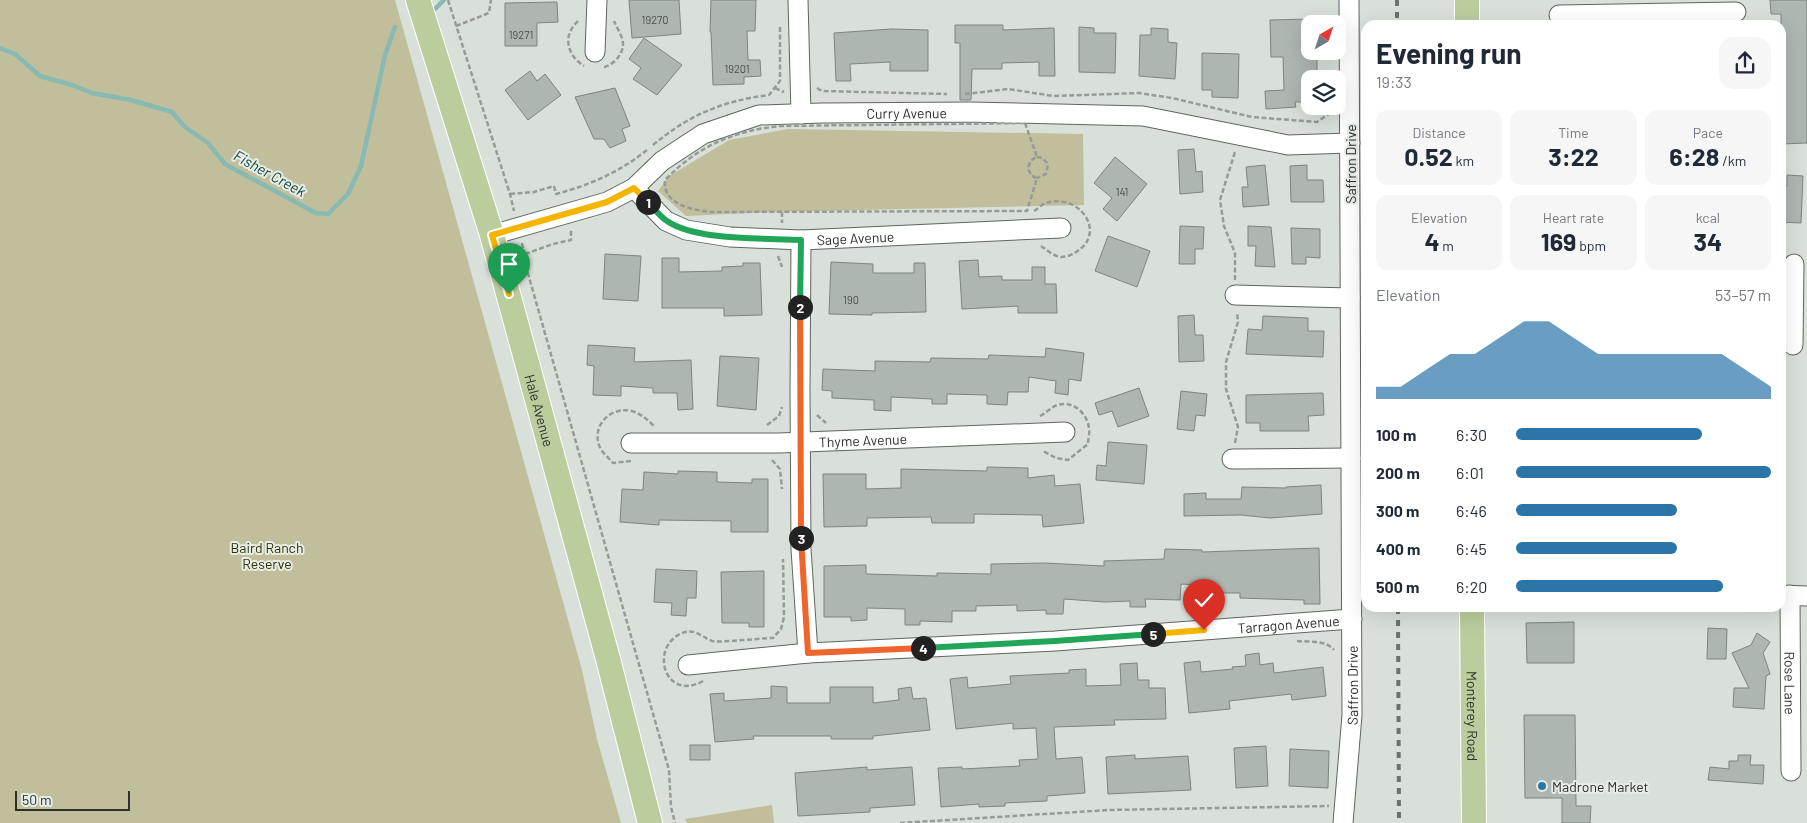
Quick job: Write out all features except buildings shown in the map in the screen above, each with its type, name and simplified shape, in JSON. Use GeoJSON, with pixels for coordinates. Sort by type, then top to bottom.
{"type":"FeatureCollection","features":[{"type":"Feature","properties":{"kind":"main road","name":"Hale Avenue"},"geometry":{"type":"LineString","coordinates":[[418,0],[492,235],[606,650],[650,823]]}},
{"type":"Feature","properties":{"kind":"main road"},"geometry":{"type":"LineString","coordinates":[[1467,0],[1467,20]]}},
{"type":"Feature","properties":{"kind":"main road","name":"Monterey Road"},"geometry":{"type":"LineString","coordinates":[[1472,612],[1474,823]]}},
{"type":"Feature","properties":{"kind":"street"},"geometry":{"type":"LineString","coordinates":[[595,52],[597,0]]}},
{"type":"Feature","properties":{"kind":"street"},"geometry":{"type":"LineString","coordinates":[[798,0],[801,114]]}},
{"type":"Feature","properties":{"kind":"street","name":"Saffron Drive"},"geometry":{"type":"LineString","coordinates":[[1343,823],[1352,715],[1349,0]]}},
{"type":"Feature","properties":{"kind":"street"},"geometry":{"type":"LineString","coordinates":[[1559,13],[1736,12]]}},
{"type":"Feature","properties":{"kind":"street","name":"Curry Avenue"},"geometry":{"type":"LineString","coordinates":[[492,235],[607,202],[634,188],[662,161],[703,134],[759,115],[969,112],[1144,116],[1288,144],[1350,144]]}},
{"type":"Feature","properties":{"kind":"street","name":"Sage Avenue"},"geometry":{"type":"LineString","coordinates":[[634,188],[666,221],[686,230],[730,237],[801,240],[1061,228]]}},
{"type":"Feature","properties":{"kind":"street"},"geometry":{"type":"LineString","coordinates":[[801,240],[801,549],[808,653]]}},
{"type":"Feature","properties":{"kind":"street"},"geometry":{"type":"LineString","coordinates":[[1793,345],[1794,264]]}},
{"type":"Feature","properties":{"kind":"street"},"geometry":{"type":"LineString","coordinates":[[1235,295],[1350,298]]}},
{"type":"Feature","properties":{"kind":"street","name":"Thyme Avenue"},"geometry":{"type":"LineString","coordinates":[[631,443],[800,443],[1065,432]]}},
{"type":"Feature","properties":{"kind":"street"},"geometry":{"type":"LineString","coordinates":[[1232,460],[1351,458]]}},
{"type":"Feature","properties":{"kind":"street","name":"Rose Lane"},"geometry":{"type":"LineString","coordinates":[[1792,771],[1793,595]]}},
{"type":"Feature","properties":{"kind":"street","name":"Tarragon Avenue"},"geometry":{"type":"LineString","coordinates":[[688,664],[808,653],[1055,641],[1352,620]]}},
{"type":"Feature","properties":{"kind":"path"},"geometry":{"type":"LineString","coordinates":[[448,0],[510,194],[534,192],[554,186],[556,194],[593,182],[638,157],[688,119],[740,98],[769,95],[780,81],[780,24]]}},
{"type":"Feature","properties":{"kind":"path"},"geometry":{"type":"LineString","coordinates":[[456,26],[489,13],[491,0]]}},
{"type":"Feature","properties":{"kind":"path"},"geometry":{"type":"LineString","coordinates":[[1025,123],[1037,157]]}},
{"type":"Feature","properties":{"kind":"path"},"geometry":{"type":"LineString","coordinates":[[1034,123],[780,126],[748,130],[696,152],[665,180],[664,186],[668,196],[678,203],[694,209],[711,212],[1027,211],[1037,178],[1046,174],[1048,164],[1042,158],[1037,157],[1033,158],[1029,163],[1028,169],[1032,176],[1037,178]]}},
{"type":"Feature","properties":{"kind":"path"},"geometry":{"type":"LineString","coordinates":[[525,254],[527,270],[667,760],[671,807],[676,823]]}},
{"type":"Feature","properties":{"kind":"path"},"geometry":{"type":"LineString","coordinates":[[1292,641],[1319,642],[1333,647],[1336,653]]}},
{"type":"Feature","properties":{"kind":"path"},"geometry":{"type":"LineString","coordinates":[[900,823],[1109,810],[1330,806]]}},
{"type":"Feature","properties":{"kind":"green space","name":"Baird Ranch Reserve"},"geometry":{"type":"Polygon","coordinates":[[[0,0],[395,0],[582,670],[597,739],[621,823],[0,823],[0,0]]]}},
{"type":"Feature","properties":{"kind":"green space"},"geometry":{"type":"Polygon","coordinates":[[[788,129],[1083,134],[1084,205],[770,212],[686,216],[658,191],[669,176],[729,140],[788,129]]]}},
{"type":"Feature","properties":{"kind":"green space"},"geometry":{"type":"Polygon","coordinates":[[[772,805],[774,823],[687,823],[685,819],[772,805]]]}},
{"type":"Feature","properties":{"kind":"waterway","name":"Fisher Creek"},"geometry":{"type":"LineString","coordinates":[[432,12],[444,0]]}},
{"type":"Feature","properties":{"kind":"waterway","name":"Fisher Creek"},"geometry":{"type":"LineString","coordinates":[[0,48],[15,54],[40,76],[92,93],[131,100],[172,112],[185,127],[208,143],[225,164],[316,213],[328,214],[348,194],[361,166],[385,55],[395,27]]}},
{"type":"Feature","properties":{"kind":"railway"},"geometry":{"type":"LineString","coordinates":[[1397,0],[1397,20]]}},
{"type":"Feature","properties":{"kind":"railway"},"geometry":{"type":"LineString","coordinates":[[1398,612],[1399,823]]}},
{"type":"Feature","properties":{"kind":"place","name":"Madrone Market"},"geometry":{"type":"Point","coordinates":[1542,786]}},
{"type":"Feature","properties":{"kind":"route"},"geometry":{"type":"LineString","coordinates":[[509,294],[492,235],[607,202],[634,188],[666,221],[686,230],[730,237],[801,240],[801,549],[808,653],[1055,641],[1204,630]]}}]}
